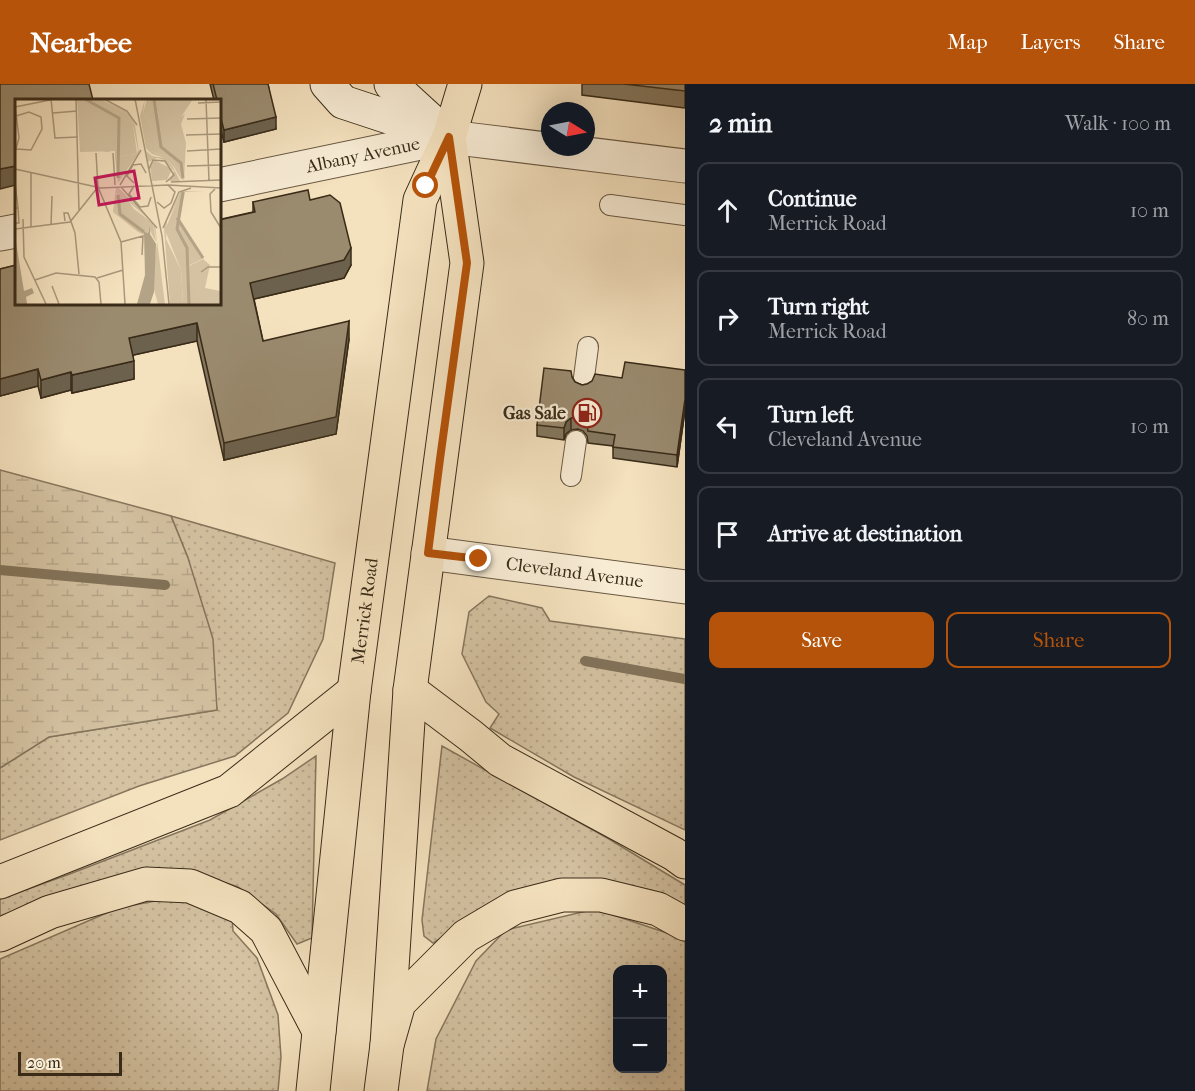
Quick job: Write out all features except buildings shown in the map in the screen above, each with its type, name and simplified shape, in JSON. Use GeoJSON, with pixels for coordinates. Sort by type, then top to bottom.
{"type":"FeatureCollection","features":[{"type":"Feature","properties":{"kind":"main road","name":"Merrick Road"},"geometry":{"type":"LineString","coordinates":[[313,1091],[354,691],[420,200],[449,137],[465,84]]}},
{"type":"Feature","properties":{"kind":"main road","name":"Merrick Road"},"geometry":{"type":"LineString","coordinates":[[381,1091],[387,1045],[410,690],[467,263],[449,137]]}},
{"type":"Feature","properties":{"kind":"main road"},"geometry":{"type":"LineString","coordinates":[[410,690],[500,760],[685,861]]}},
{"type":"Feature","properties":{"kind":"main road"},"geometry":{"type":"LineString","coordinates":[[0,882],[229,791],[354,691]]}},
{"type":"Feature","properties":{"kind":"main road"},"geometry":{"type":"LineString","coordinates":[[0,935],[50,912],[146,884],[190,886],[240,907],[266,930],[320,1031]]}},
{"type":"Feature","properties":{"kind":"main road"},"geometry":{"type":"LineString","coordinates":[[387,1045],[399,1003],[466,936],[515,907],[562,895],[601,895],[658,909],[685,924]]}},
{"type":"Feature","properties":{"kind":"street"},"geometry":{"type":"LineString","coordinates":[[327,84],[343,102],[449,137]]}},
{"type":"Feature","properties":{"kind":"street"},"geometry":{"type":"LineString","coordinates":[[391,84],[449,137]]}},
{"type":"Feature","properties":{"kind":"street","name":"Albany Avenue"},"geometry":{"type":"LineString","coordinates":[[220,185],[449,137],[685,166]]}},
{"type":"Feature","properties":{"kind":"street"},"geometry":{"type":"LineString","coordinates":[[0,234],[15,231]]}},
{"type":"Feature","properties":{"kind":"street","name":"Cleveland Avenue"},"geometry":{"type":"LineString","coordinates":[[428,553],[685,587]]}},
{"type":"Feature","properties":{"kind":"lane"},"geometry":{"type":"LineString","coordinates":[[610,205],[685,215]]}},
{"type":"Feature","properties":{"kind":"lane"},"geometry":{"type":"LineString","coordinates":[[583,385],[588,347]]}},
{"type":"Feature","properties":{"kind":"lane"},"geometry":{"type":"LineString","coordinates":[[571,476],[576,441]]}},
{"type":"Feature","properties":{"kind":"green space"},"geometry":{"type":"Polygon","coordinates":[[[0,470],[171,516],[188,558],[213,639],[217,710],[49,737],[0,768],[0,470]]]}},
{"type":"Feature","properties":{"kind":"green space"},"geometry":{"type":"Polygon","coordinates":[[[171,516],[335,563],[323,639],[288,713],[235,756],[139,786],[0,840],[0,768],[49,737],[217,710],[188,558],[171,516]]]}},
{"type":"Feature","properties":{"kind":"green space"},"geometry":{"type":"Polygon","coordinates":[[[489,596],[542,608],[550,621],[685,639],[685,830],[574,777],[490,728],[499,714],[486,702],[462,654],[469,612],[489,596]]]}},
{"type":"Feature","properties":{"kind":"green space"},"geometry":{"type":"Polygon","coordinates":[[[442,746],[609,839],[685,885],[685,905],[651,890],[602,882],[445,935],[433,943],[424,936],[422,920],[442,746]]]}},
{"type":"Feature","properties":{"kind":"green space"},"geometry":{"type":"Polygon","coordinates":[[[316,756],[312,938],[297,944],[276,914],[238,887],[189,871],[76,889],[0,916],[0,899],[210,820],[282,779],[316,756]]]}},
{"type":"Feature","properties":{"kind":"green space"},"geometry":{"type":"Polygon","coordinates":[[[171,898],[232,916],[233,931],[257,958],[278,1015],[281,1057],[278,1091],[0,1091],[0,959],[118,908],[171,898]]]}},
{"type":"Feature","properties":{"kind":"green space"},"geometry":{"type":"Polygon","coordinates":[[[595,909],[679,937],[685,942],[685,1091],[427,1091],[436,1039],[476,961],[506,930],[595,909]]]}},
{"type":"Feature","properties":{"kind":"waterway"},"geometry":{"type":"LineString","coordinates":[[0,570],[165,585]]}},
{"type":"Feature","properties":{"kind":"waterway"},"geometry":{"type":"LineString","coordinates":[[585,661],[685,679]]}},
{"type":"Feature","properties":{"kind":"place","name":"Gas Sale"},"geometry":{"type":"Point","coordinates":[587,413]}},
{"type":"Feature","properties":{"kind":"route"},"geometry":{"type":"LineString","coordinates":[[426,186],[449,137],[467,263],[428,553],[479,559]]}}]}
